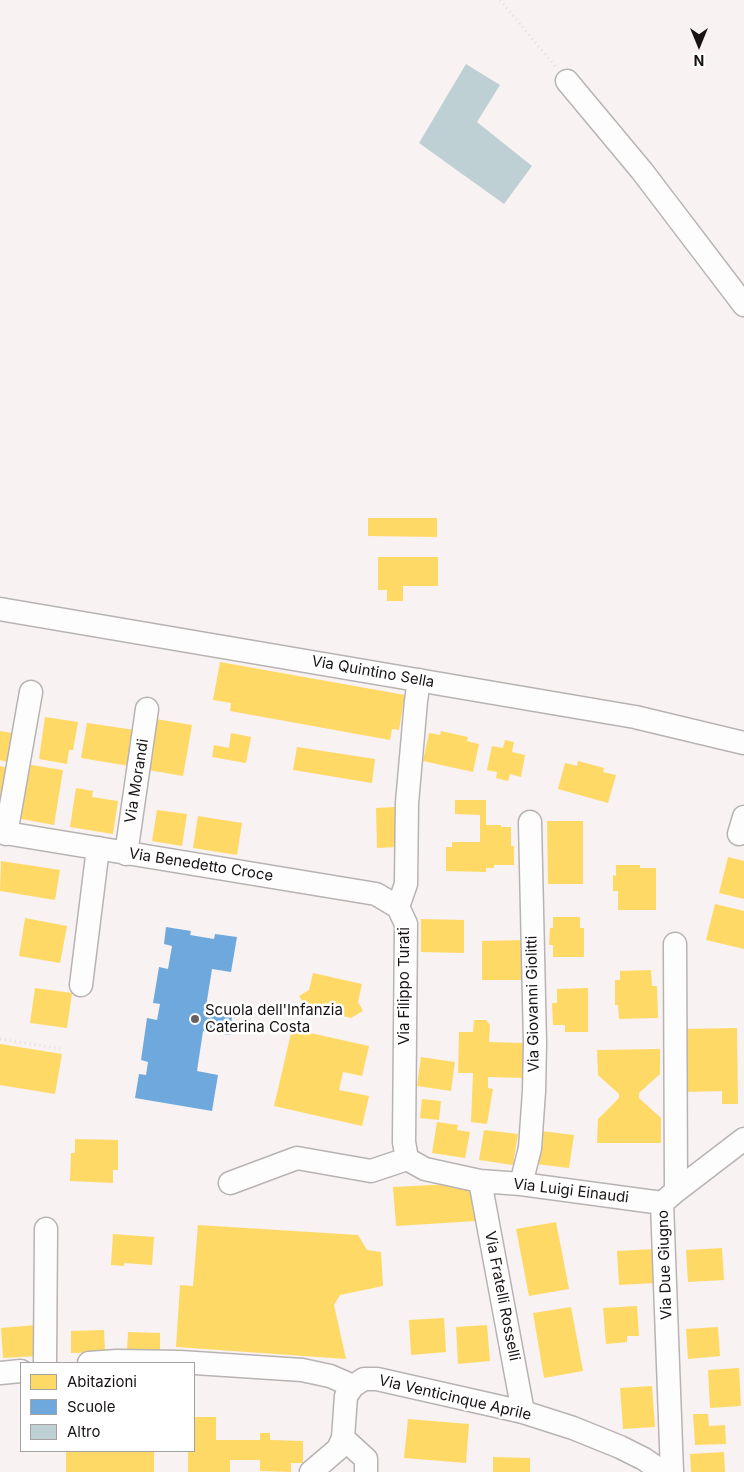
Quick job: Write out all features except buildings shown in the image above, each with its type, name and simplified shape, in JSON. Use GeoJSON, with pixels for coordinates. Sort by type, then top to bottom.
{"type":"FeatureCollection","features":[{"type":"Feature","properties":{"kind":"street"},"geometry":{"type":"LineString","coordinates":[[567,80],[642,171],[744,305]]}},
{"type":"Feature","properties":{"kind":"street","name":"Via Quintino Sella"},"geometry":{"type":"LineString","coordinates":[[0,609],[635,717],[744,743]]}},
{"type":"Feature","properties":{"kind":"street","name":"Via Filippo Turati"},"geometry":{"type":"LineString","coordinates":[[407,1159],[404,1142],[406,924],[398,907],[406,884],[407,804],[419,680]]}},
{"type":"Feature","properties":{"kind":"street"},"geometry":{"type":"LineString","coordinates":[[3,833],[31,692]]}},
{"type":"Feature","properties":{"kind":"street","name":"Via Morandi"},"geometry":{"type":"LineString","coordinates":[[126,854],[148,709]]}},
{"type":"Feature","properties":{"kind":"street","name":"Via Giovanni Giolitti"},"geometry":{"type":"LineString","coordinates":[[520,1184],[530,1148],[534,1091],[535,1043],[530,822]]}},
{"type":"Feature","properties":{"kind":"street","name":"Via Benedetto Croce"},"geometry":{"type":"LineString","coordinates":[[3,833],[376,894],[398,907]]}},
{"type":"Feature","properties":{"kind":"street"},"geometry":{"type":"LineString","coordinates":[[81,984],[98,848]]}},
{"type":"Feature","properties":{"kind":"street","name":"Via Due Giugno"},"geometry":{"type":"LineString","coordinates":[[672,1472],[669,1197],[675,944]]}},
{"type":"Feature","properties":{"kind":"street"},"geometry":{"type":"LineString","coordinates":[[669,1197],[744,1139]]}},
{"type":"Feature","properties":{"kind":"street"},"geometry":{"type":"LineString","coordinates":[[230,1183],[297,1158],[371,1171],[407,1159],[425,1169],[480,1181]]}},
{"type":"Feature","properties":{"kind":"street","name":"Via Luigi Einaudi"},"geometry":{"type":"LineString","coordinates":[[480,1181],[669,1197]]}},
{"type":"Feature","properties":{"kind":"street","name":"Via Fratelli Rosselli"},"geometry":{"type":"LineString","coordinates":[[480,1181],[523,1412]]}},
{"type":"Feature","properties":{"kind":"street"},"geometry":{"type":"LineString","coordinates":[[45,1362],[46,1229]]}},
{"type":"Feature","properties":{"kind":"street"},"geometry":{"type":"LineString","coordinates":[[103,1362],[180,1362]]}},
{"type":"Feature","properties":{"kind":"street"},"geometry":{"type":"LineString","coordinates":[[195,1363],[302,1370],[330,1376],[353,1386],[346,1396],[342,1438],[338,1449],[311,1472]]}},
{"type":"Feature","properties":{"kind":"street"},"geometry":{"type":"LineString","coordinates":[[0,1373],[20,1370]]}},
{"type":"Feature","properties":{"kind":"street","name":"Via Venticinque Aprile"},"geometry":{"type":"LineString","coordinates":[[353,1386],[364,1379],[378,1379],[523,1412],[573,1428],[620,1447],[644,1459],[663,1472]]}},
{"type":"Feature","properties":{"kind":"street"},"geometry":{"type":"LineString","coordinates":[[342,1438],[366,1459],[366,1472]]}},
{"type":"Feature","properties":{"kind":"path"},"geometry":{"type":"LineString","coordinates":[[500,0],[567,80]]}},
{"type":"Feature","properties":{"kind":"path"},"geometry":{"type":"LineString","coordinates":[[0,1039],[62,1049]]}},
{"type":"Feature","properties":{"kind":"place","name":"Scuola dell'Infanzia Caterina Costa"},"geometry":{"type":"Point","coordinates":[195,1019]}}]}
